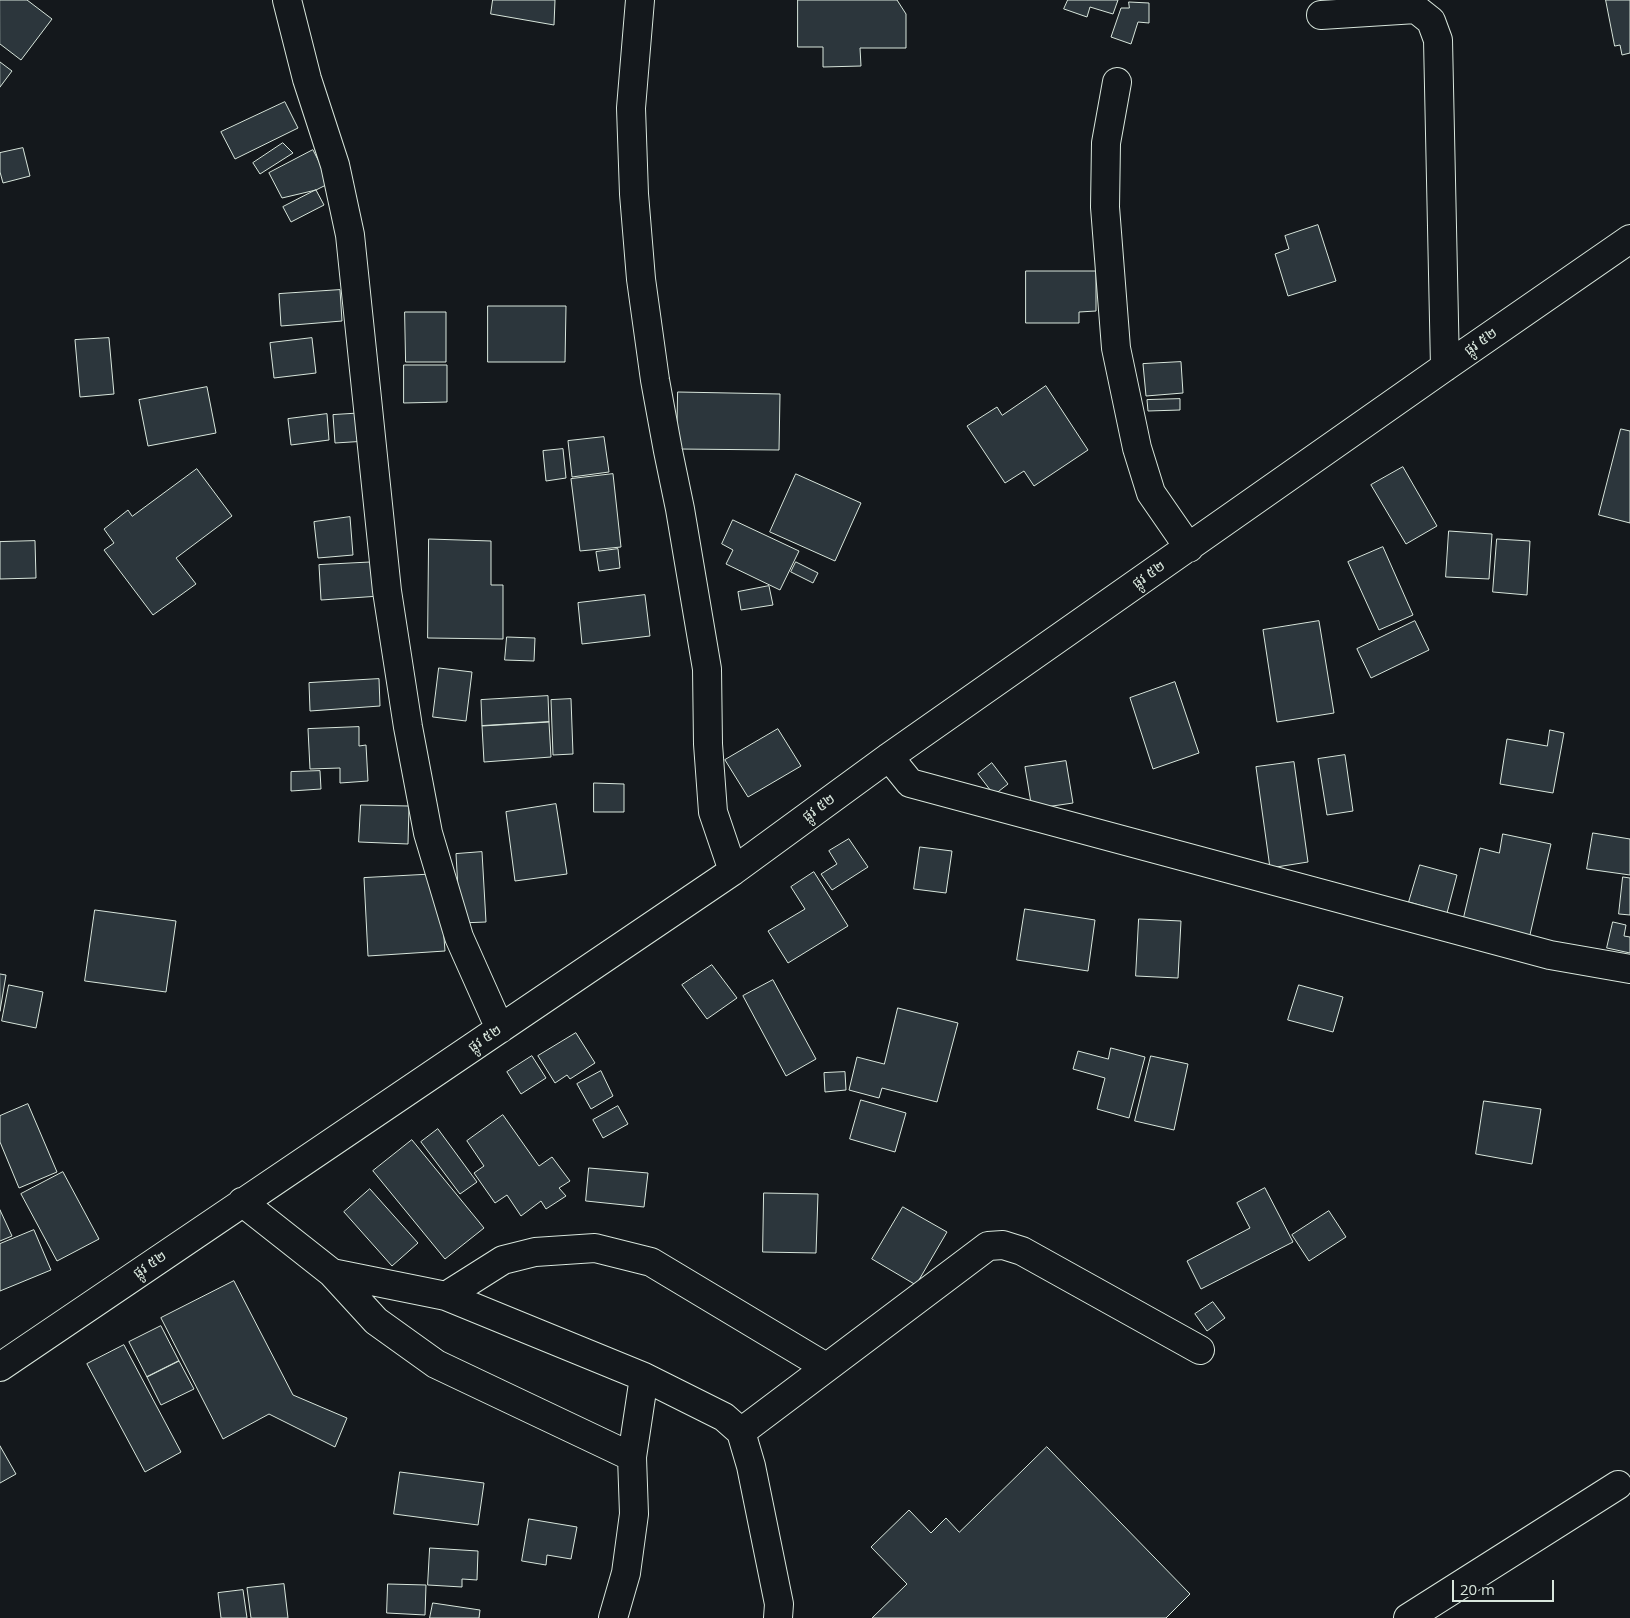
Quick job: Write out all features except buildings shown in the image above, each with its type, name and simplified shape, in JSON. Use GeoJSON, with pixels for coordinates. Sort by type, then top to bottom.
{"type":"FeatureCollection","features":[{"type":"Feature","properties":{"kind":"street"},"geometry":{"type":"LineString","coordinates":[[286,0],[307,79],[335,164],[350,235],[387,591],[408,727],[428,833],[459,936],[500,1029]]}},
{"type":"Feature","properties":{"kind":"street"},"geometry":{"type":"LineString","coordinates":[[640,0],[631,108],[634,194],[641,279],[655,380],[680,510],[707,668],[708,744],[712,812],[733,871]]}},
{"type":"Feature","properties":{"kind":"street"},"geometry":{"type":"LineString","coordinates":[[1321,15],[1416,10],[1431,21],[1438,40],[1445,367]]}},
{"type":"Feature","properties":{"kind":"street"},"geometry":{"type":"LineString","coordinates":[[1117,82],[1106,143],[1105,207],[1116,348],[1137,448],[1151,493],[1188,548]]}},
{"type":"Feature","properties":{"kind":"street","name":"ផ្លូវ ៥២"},"geometry":{"type":"LineString","coordinates":[[0,1367],[733,871],[889,757],[1630,239]]}},
{"type":"Feature","properties":{"kind":"street"},"geometry":{"type":"LineString","coordinates":[[889,757],[910,783],[1550,955],[1630,969]]}},
{"type":"Feature","properties":{"kind":"street"},"geometry":{"type":"LineString","coordinates":[[242,1202],[332,1273],[376,1321],[436,1364],[632,1457]]}},
{"type":"Feature","properties":{"kind":"street"},"geometry":{"type":"LineString","coordinates":[[740,1432],[988,1246],[1003,1245],[1022,1250],[1200,1350]]}},
{"type":"Feature","properties":{"kind":"street"},"geometry":{"type":"LineString","coordinates":[[446,1296],[503,1260],[535,1252],[595,1248],[651,1262],[826,1367]]}},
{"type":"Feature","properties":{"kind":"street"},"geometry":{"type":"LineString","coordinates":[[332,1273],[446,1296],[644,1376],[724,1417],[740,1432],[751,1466],[779,1604],[778,1618]]}},
{"type":"Feature","properties":{"kind":"street"},"geometry":{"type":"LineString","coordinates":[[612,1618],[626,1573],[634,1514],[632,1457],[644,1376]]}},
{"type":"Feature","properties":{"kind":"street"},"geometry":{"type":"LineString","coordinates":[[1408,1618],[1618,1485]]}}]}
